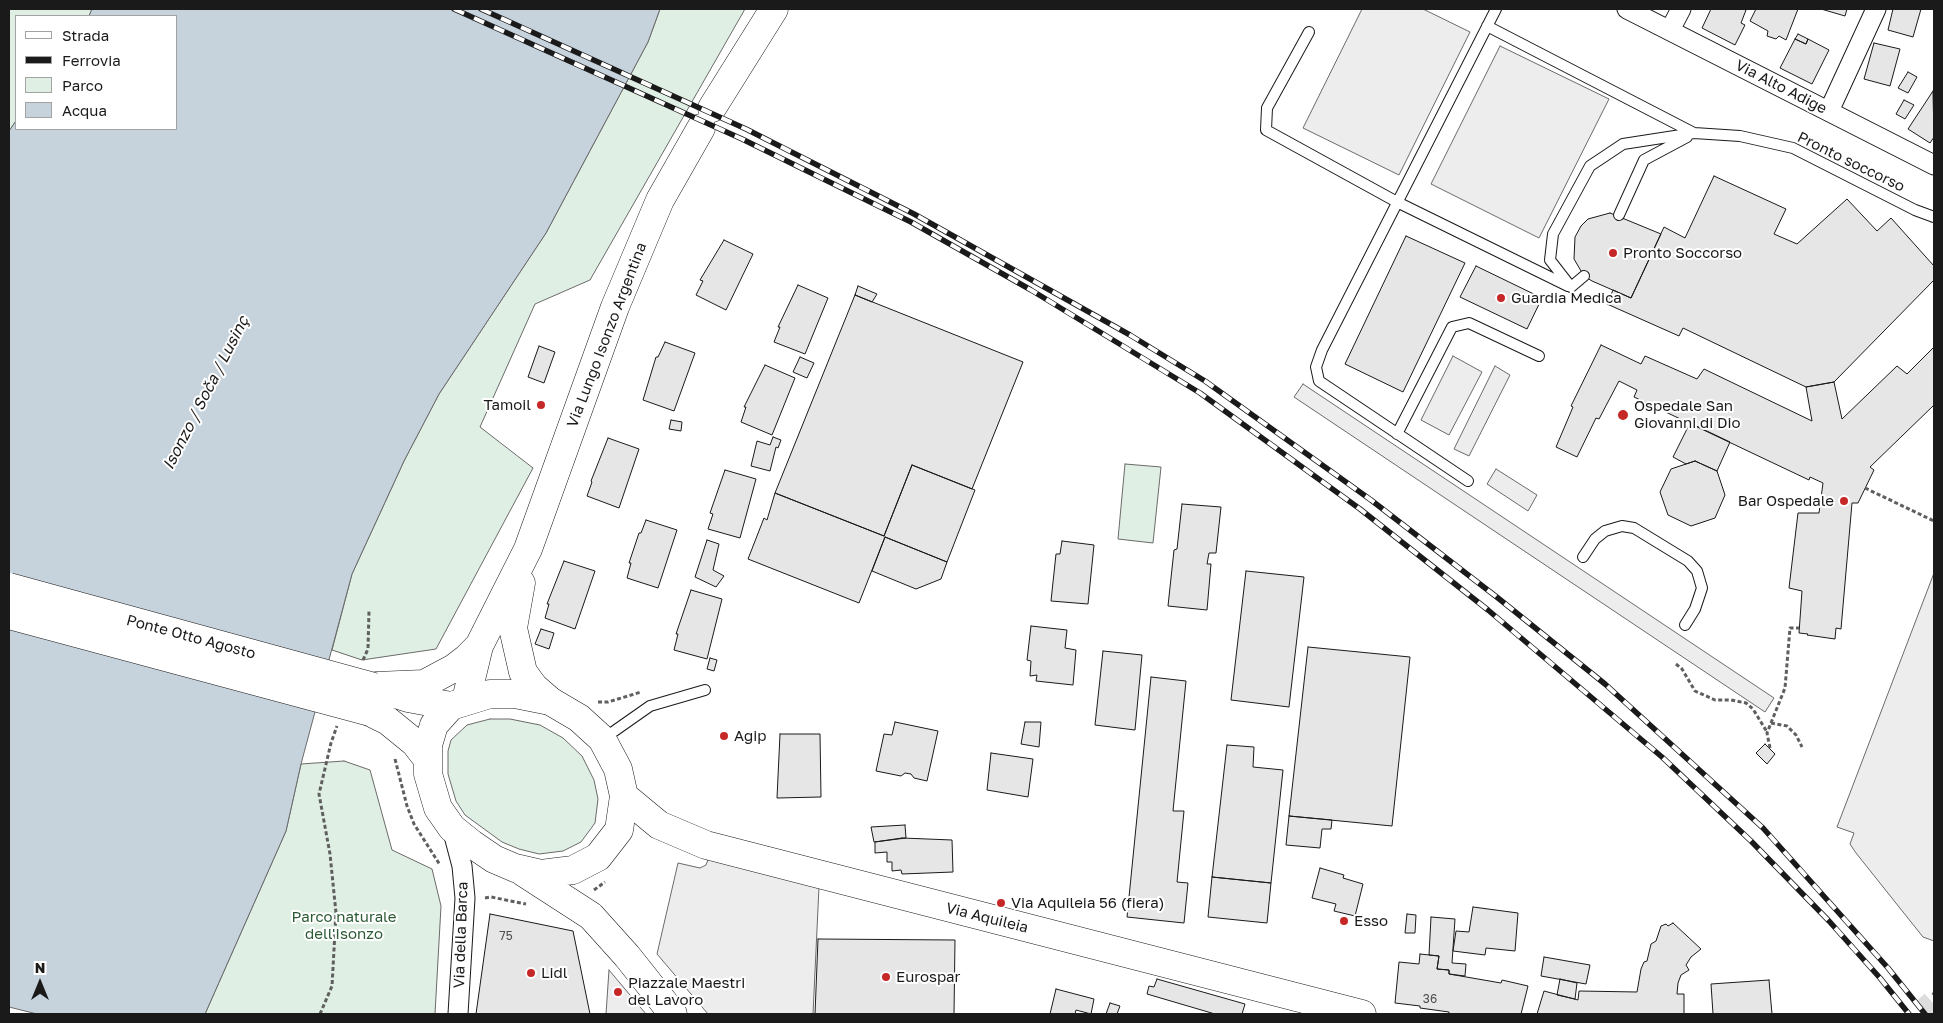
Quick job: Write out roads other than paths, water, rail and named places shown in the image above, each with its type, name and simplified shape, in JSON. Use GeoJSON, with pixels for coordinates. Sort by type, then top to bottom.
{"type":"FeatureCollection","features":[{"type":"Feature","properties":{"kind":"main road","name":"Via Lungo Isonzo Argentina"},"geometry":{"type":"LineString","coordinates":[[459,703],[479,646],[528,549],[619,298],[660,200],[707,118],[774,9]]}},
{"type":"Feature","properties":{"kind":"main road","name":"Via Lungo Isonzo Argentina"},"geometry":{"type":"LineString","coordinates":[[528,549],[513,628],[523,672],[534,687],[550,701]]}},
{"type":"Feature","properties":{"kind":"main road","name":"Ponte Otto Agosto"},"geometry":{"type":"LineString","coordinates":[[9,587],[368,689]]}},
{"type":"Feature","properties":{"kind":"main road","name":"Ponte Otto Agosto"},"geometry":{"type":"LineString","coordinates":[[9,615],[368,689]]}},
{"type":"Feature","properties":{"kind":"main road"},"geometry":{"type":"LineString","coordinates":[[368,689],[424,684],[454,668],[479,646]]}},
{"type":"Feature","properties":{"kind":"main road"},"geometry":{"type":"LineString","coordinates":[[368,689],[408,698],[459,703],[490,694],[515,694],[550,701],[579,718],[602,740],[618,769],[624,796],[619,830],[598,857],[573,870],[541,874],[515,868]]}},
{"type":"Feature","properties":{"kind":"main road"},"geometry":{"type":"LineString","coordinates":[[368,689],[388,721],[415,743],[428,760]]}},
{"type":"Feature","properties":{"kind":"main road"},"geometry":{"type":"LineString","coordinates":[[459,703],[434,725],[428,745],[428,774],[438,808],[452,828],[494,859],[515,868],[591,916],[627,956],[673,1014]]}},
{"type":"Feature","properties":{"kind":"main road","name":"Via Aquileia"},"geometry":{"type":"LineString","coordinates":[[624,796],[659,825],[711,846],[1362,1014]]}},
{"type":"Feature","properties":{"kind":"street","name":"Via Alto Adige"},"geometry":{"type":"LineString","coordinates":[[1627,9],[1934,165]]}},
{"type":"Feature","properties":{"kind":"street"},"geometry":{"type":"LineString","coordinates":[[1670,30],[1682,9]]}},
{"type":"Feature","properties":{"kind":"street"},"geometry":{"type":"LineString","coordinates":[[1828,111],[1876,9]]}},
{"type":"Feature","properties":{"kind":"street","name":"Via della Barca"},"geometry":{"type":"LineString","coordinates":[[452,828],[462,866],[465,898],[458,1014]]}},
{"type":"Feature","properties":{"kind":"lane"},"geometry":{"type":"LineString","coordinates":[[1468,481],[1319,381],[1316,367],[1322,350],[1496,9]]}},
{"type":"Feature","properties":{"kind":"lane"},"geometry":{"type":"LineString","coordinates":[[1487,26],[1694,133]]}},
{"type":"Feature","properties":{"kind":"lane"},"geometry":{"type":"LineString","coordinates":[[1309,32],[1267,108],[1266,130],[1397,202],[1571,287],[1584,276]]}},
{"type":"Feature","properties":{"kind":"lane"},"geometry":{"type":"LineString","coordinates":[[1618,215],[1644,160],[1694,133]]}},
{"type":"Feature","properties":{"kind":"lane","name":"Pronto soccorso"},"geometry":{"type":"LineString","coordinates":[[1571,287],[1550,260],[1553,234],[1590,166],[1623,144],[1694,133],[1740,136],[1793,148],[1915,210],[1934,217]]}},
{"type":"Feature","properties":{"kind":"lane"},"geometry":{"type":"LineString","coordinates":[[1397,434],[1452,327],[1469,323],[1539,356]]}},
{"type":"Feature","properties":{"kind":"lane"},"geometry":{"type":"LineString","coordinates":[[1583,557],[1605,530],[1622,526],[1634,528],[1688,562],[1697,571],[1702,588],[1695,609],[1685,625]]}},
{"type":"Feature","properties":{"kind":"lane"},"geometry":{"type":"LineString","coordinates":[[602,740],[650,706],[705,690]]}},
{"type":"Feature","properties":{"kind":"water","name":"Isonzo / Soča / Lusinç"},"geometry":{"type":"Polygon","coordinates":[[[92,9],[660,9],[648,42],[546,233],[439,394],[404,461],[352,574],[301,764],[286,831],[205,1014],[37,1014],[9,1007],[9,131],[15,122],[15,130],[178,130],[178,15],[89,15],[92,9]]]}},
{"type":"Feature","properties":{"kind":"tunnel"},"geometry":{"type":"LineString","coordinates":[[1923,1014],[1934,1004]]}},
{"type":"Feature","properties":{"kind":"railway"},"geometry":{"type":"LineString","coordinates":[[454,9],[742,139],[911,222],[1031,290],[1200,393],[1360,509],[1488,610],[1662,757],[1751,841],[1829,921],[1909,1014]]}},
{"type":"Feature","properties":{"kind":"railway"},"geometry":{"type":"LineString","coordinates":[[481,9],[746,129],[914,214],[1130,335],[1205,381],[1371,500],[1605,684],[1763,828],[1888,968],[1925,1014]]}},
{"type":"Feature","properties":{"kind":"place","name":"Pronto Soccorso"},"geometry":{"type":"Point","coordinates":[1613,253]}},
{"type":"Feature","properties":{"kind":"place","name":"Guardia Medica"},"geometry":{"type":"Point","coordinates":[1501,298]}},
{"type":"Feature","properties":{"kind":"place","name":"Tamoil"},"geometry":{"type":"Point","coordinates":[541,405]}},
{"type":"Feature","properties":{"kind":"place","name":"Ospedale San Giovanni di Dio"},"geometry":{"type":"Point","coordinates":[1623,415]}},
{"type":"Feature","properties":{"kind":"place","name":"Bar Ospedale"},"geometry":{"type":"Point","coordinates":[1844,501]}},
{"type":"Feature","properties":{"kind":"place","name":"Agip"},"geometry":{"type":"Point","coordinates":[724,736]}},
{"type":"Feature","properties":{"kind":"place","name":"Via Aquileia 56 (fiera)"},"geometry":{"type":"Point","coordinates":[1001,903]}},
{"type":"Feature","properties":{"kind":"place","name":"Esso"},"geometry":{"type":"Point","coordinates":[1344,921]}},
{"type":"Feature","properties":{"kind":"place","name":"Lidl"},"geometry":{"type":"Point","coordinates":[531,973]}},
{"type":"Feature","properties":{"kind":"place","name":"Eurospar"},"geometry":{"type":"Point","coordinates":[886,977]}},
{"type":"Feature","properties":{"kind":"place","name":"Piazzale Maestri del Lavoro"},"geometry":{"type":"Point","coordinates":[618,992]}},
{"type":"Feature","properties":{"kind":"park label","name":"Parco naturale dell'Isonzo"},"geometry":{"type":"Point","coordinates":[344,926]}}]}
